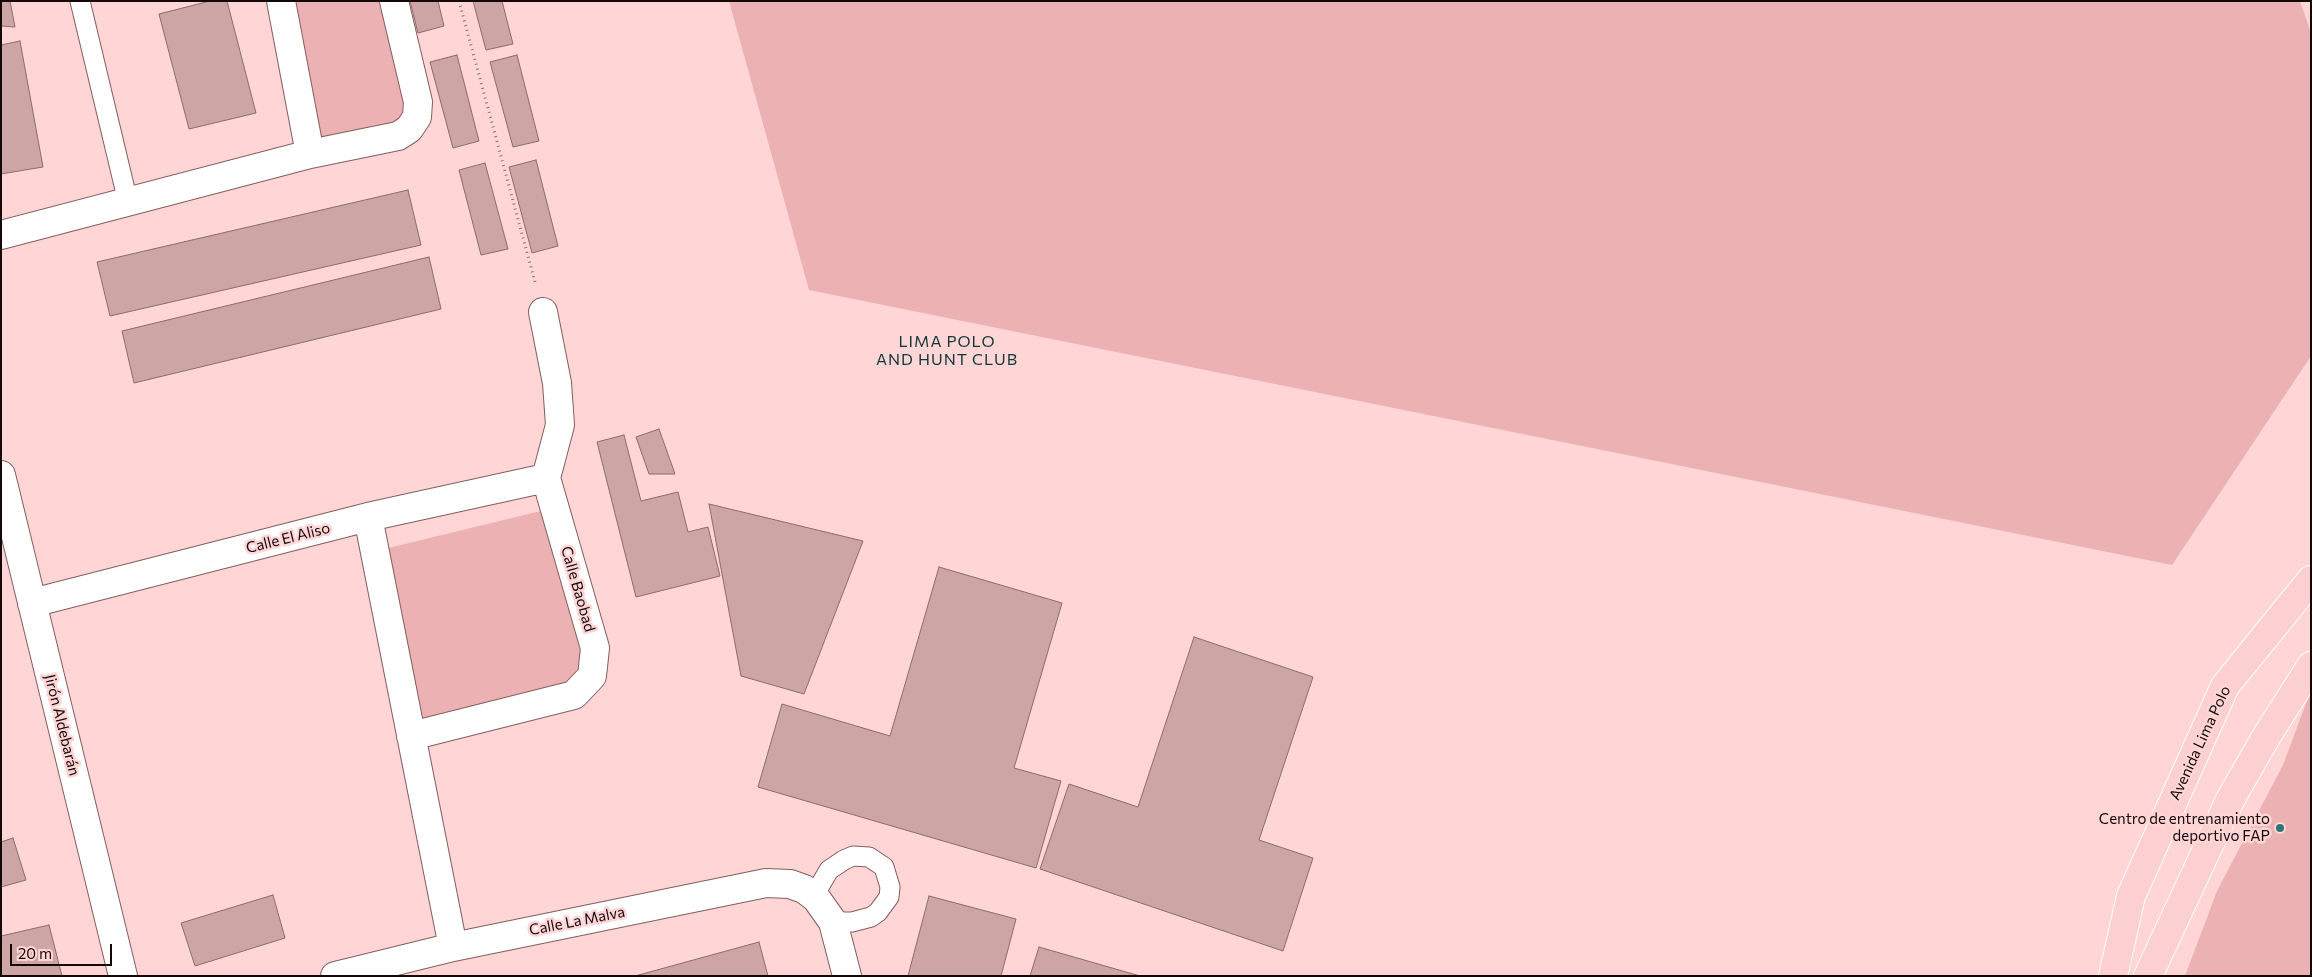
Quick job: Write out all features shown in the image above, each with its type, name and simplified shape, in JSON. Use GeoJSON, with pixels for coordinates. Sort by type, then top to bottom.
{"type":"FeatureCollection","features":[{"type":"Feature","properties":{"kind":"main road","name":"Avenida Lima Polo"},"geometry":{"type":"LineString","coordinates":[[2113,976],[2131,896],[2225,686],[2311,580]]}},
{"type":"Feature","properties":{"kind":"main road"},"geometry":{"type":"LineString","coordinates":[[2148,976],[2230,800],[2266,737],[2311,666]]}},
{"type":"Feature","properties":{"kind":"street"},"geometry":{"type":"LineString","coordinates":[[281,1],[310,154]]}},
{"type":"Feature","properties":{"kind":"street"},"geometry":{"type":"LineString","coordinates":[[1,235],[310,154],[398,136],[409,128],[417,117],[418,102],[394,1]]}},
{"type":"Feature","properties":{"kind":"street"},"geometry":{"type":"LineString","coordinates":[[543,312],[558,383],[560,425],[546,478]]}},
{"type":"Feature","properties":{"kind":"street","name":"Jirón Aldebarán"},"geometry":{"type":"LineString","coordinates":[[1,475],[123,976]]}},
{"type":"Feature","properties":{"kind":"street","name":"Calle El Aliso"},"geometry":{"type":"LineString","coordinates":[[32,603],[368,517],[546,478]]}},
{"type":"Feature","properties":{"kind":"street","name":"Calle Baobad"},"geometry":{"type":"LineString","coordinates":[[411,736],[574,695],[592,676],[595,648],[546,478]]}},
{"type":"Feature","properties":{"kind":"street"},"geometry":{"type":"LineString","coordinates":[[368,517],[453,947]]}},
{"type":"Feature","properties":{"kind":"street","name":"Calle La Malva"},"geometry":{"type":"LineString","coordinates":[[335,976],[453,947],[766,883],[790,884],[804,888],[816,898]]}},
{"type":"Feature","properties":{"kind":"street"},"geometry":{"type":"LineString","coordinates":[[816,898],[833,922],[847,976]]}},
{"type":"Feature","properties":{"kind":"lane"},"geometry":{"type":"LineString","coordinates":[[80,1],[128,202]]}},
{"type":"Feature","properties":{"kind":"lane"},"geometry":{"type":"LineString","coordinates":[[816,898],[819,887],[829,870],[844,860],[853,856],[869,857],[884,867],[890,887],[889,897],[878,912],[871,917],[852,922],[833,922]]}},
{"type":"Feature","properties":{"kind":"path"},"geometry":{"type":"LineString","coordinates":[[459,1],[543,312]]}},
{"type":"Feature","properties":{"kind":"shaded area"},"geometry":{"type":"Polygon","coordinates":[[[280,1],[393,1],[407,120],[308,145],[280,1]]]}},
{"type":"Feature","properties":{"kind":"shaded area"},"geometry":{"type":"Polygon","coordinates":[[[729,1],[2300,1],[2311,33],[2311,356],[2172,565],[809,290],[729,1]]]}},
{"type":"Feature","properties":{"kind":"shaded area"},"geometry":{"type":"Polygon","coordinates":[[[549,509],[591,678],[418,720],[376,551],[549,509]]]}},
{"type":"Feature","properties":{"kind":"shaded area","name":"Centro de entrenamiento deportivo FAP"},"geometry":{"type":"Polygon","coordinates":[[[2311,690],[2311,976],[2185,976],[2217,891],[2283,765],[2311,690]]]}},
{"type":"Feature","properties":{"kind":"building"},"geometry":{"type":"Polygon","coordinates":[[[1,1],[10,1],[15,27],[1,26],[1,1]]]}},
{"type":"Feature","properties":{"kind":"building"},"geometry":{"type":"Polygon","coordinates":[[[210,1],[227,1],[256,113],[189,129],[159,14],[210,1]]]}},
{"type":"Feature","properties":{"kind":"building"},"geometry":{"type":"Polygon","coordinates":[[[410,1],[438,1],[444,26],[418,33],[410,1]]]}},
{"type":"Feature","properties":{"kind":"building"},"geometry":{"type":"Polygon","coordinates":[[[473,1],[502,1],[513,44],[486,50],[473,1]]]}},
{"type":"Feature","properties":{"kind":"building"},"geometry":{"type":"Polygon","coordinates":[[[20,41],[43,167],[1,174],[1,45],[20,41]]]}},
{"type":"Feature","properties":{"kind":"building"},"geometry":{"type":"Polygon","coordinates":[[[457,55],[479,141],[453,148],[430,62],[457,55]]]}},
{"type":"Feature","properties":{"kind":"building"},"geometry":{"type":"Polygon","coordinates":[[[517,55],[539,141],[513,147],[490,62],[517,55]]]}},
{"type":"Feature","properties":{"kind":"building"},"geometry":{"type":"Polygon","coordinates":[[[536,160],[558,246],[532,253],[509,167],[536,160]]]}},
{"type":"Feature","properties":{"kind":"building"},"geometry":{"type":"Polygon","coordinates":[[[485,163],[508,249],[481,255],[459,170],[485,163]]]}},
{"type":"Feature","properties":{"kind":"building"},"geometry":{"type":"Polygon","coordinates":[[[408,190],[421,245],[110,316],[97,262],[408,190]]]}},
{"type":"Feature","properties":{"kind":"building"},"geometry":{"type":"Polygon","coordinates":[[[429,257],[441,309],[134,383],[122,331],[429,257]]]}},
{"type":"Feature","properties":{"kind":"building"},"geometry":{"type":"Polygon","coordinates":[[[659,429],[675,474],[649,474],[636,437],[659,429]]]}},
{"type":"Feature","properties":{"kind":"building"},"geometry":{"type":"Polygon","coordinates":[[[624,435],[641,501],[678,492],[688,532],[708,527],[720,576],[636,597],[597,442],[624,435]]]}},
{"type":"Feature","properties":{"kind":"building"},"geometry":{"type":"Polygon","coordinates":[[[709,504],[863,541],[804,694],[741,676],[709,504]]]}},
{"type":"Feature","properties":{"kind":"building"},"geometry":{"type":"Polygon","coordinates":[[[939,567],[1062,603],[1014,768],[1061,781],[1036,868],[758,787],[782,704],[890,736],[939,567]]]}},
{"type":"Feature","properties":{"kind":"building"},"geometry":{"type":"Polygon","coordinates":[[[1194,637],[1313,677],[1259,840],[1313,858],[1283,951],[1040,869],[1069,784],[1138,807],[1194,637]]]}},
{"type":"Feature","properties":{"kind":"building"},"geometry":{"type":"Polygon","coordinates":[[[13,838],[26,880],[1,887],[1,842],[13,838]]]}},
{"type":"Feature","properties":{"kind":"building"},"geometry":{"type":"Polygon","coordinates":[[[273,895],[285,938],[195,966],[181,923],[273,895]]]}},
{"type":"Feature","properties":{"kind":"building"},"geometry":{"type":"Polygon","coordinates":[[[929,896],[1016,919],[1001,976],[908,976],[929,896]]]}},
{"type":"Feature","properties":{"kind":"building"},"geometry":{"type":"Polygon","coordinates":[[[49,925],[62,976],[1,976],[1,936],[49,925]]]}},
{"type":"Feature","properties":{"kind":"building"},"geometry":{"type":"Polygon","coordinates":[[[759,942],[768,976],[635,976],[759,942]]]}},
{"type":"Feature","properties":{"kind":"building"},"geometry":{"type":"Polygon","coordinates":[[[1039,947],[1140,976],[1030,976],[1039,947]]]}},
{"type":"Feature","properties":{"kind":"place","name":"Centro de entrenamiento deportivo FAP"},"geometry":{"type":"Point","coordinates":[2280,828]}},
{"type":"Feature","properties":{"kind":"district","name":"LIMA POLO AND HUNT CLUB"},"geometry":{"type":"Point","coordinates":[947,351]}}]}
